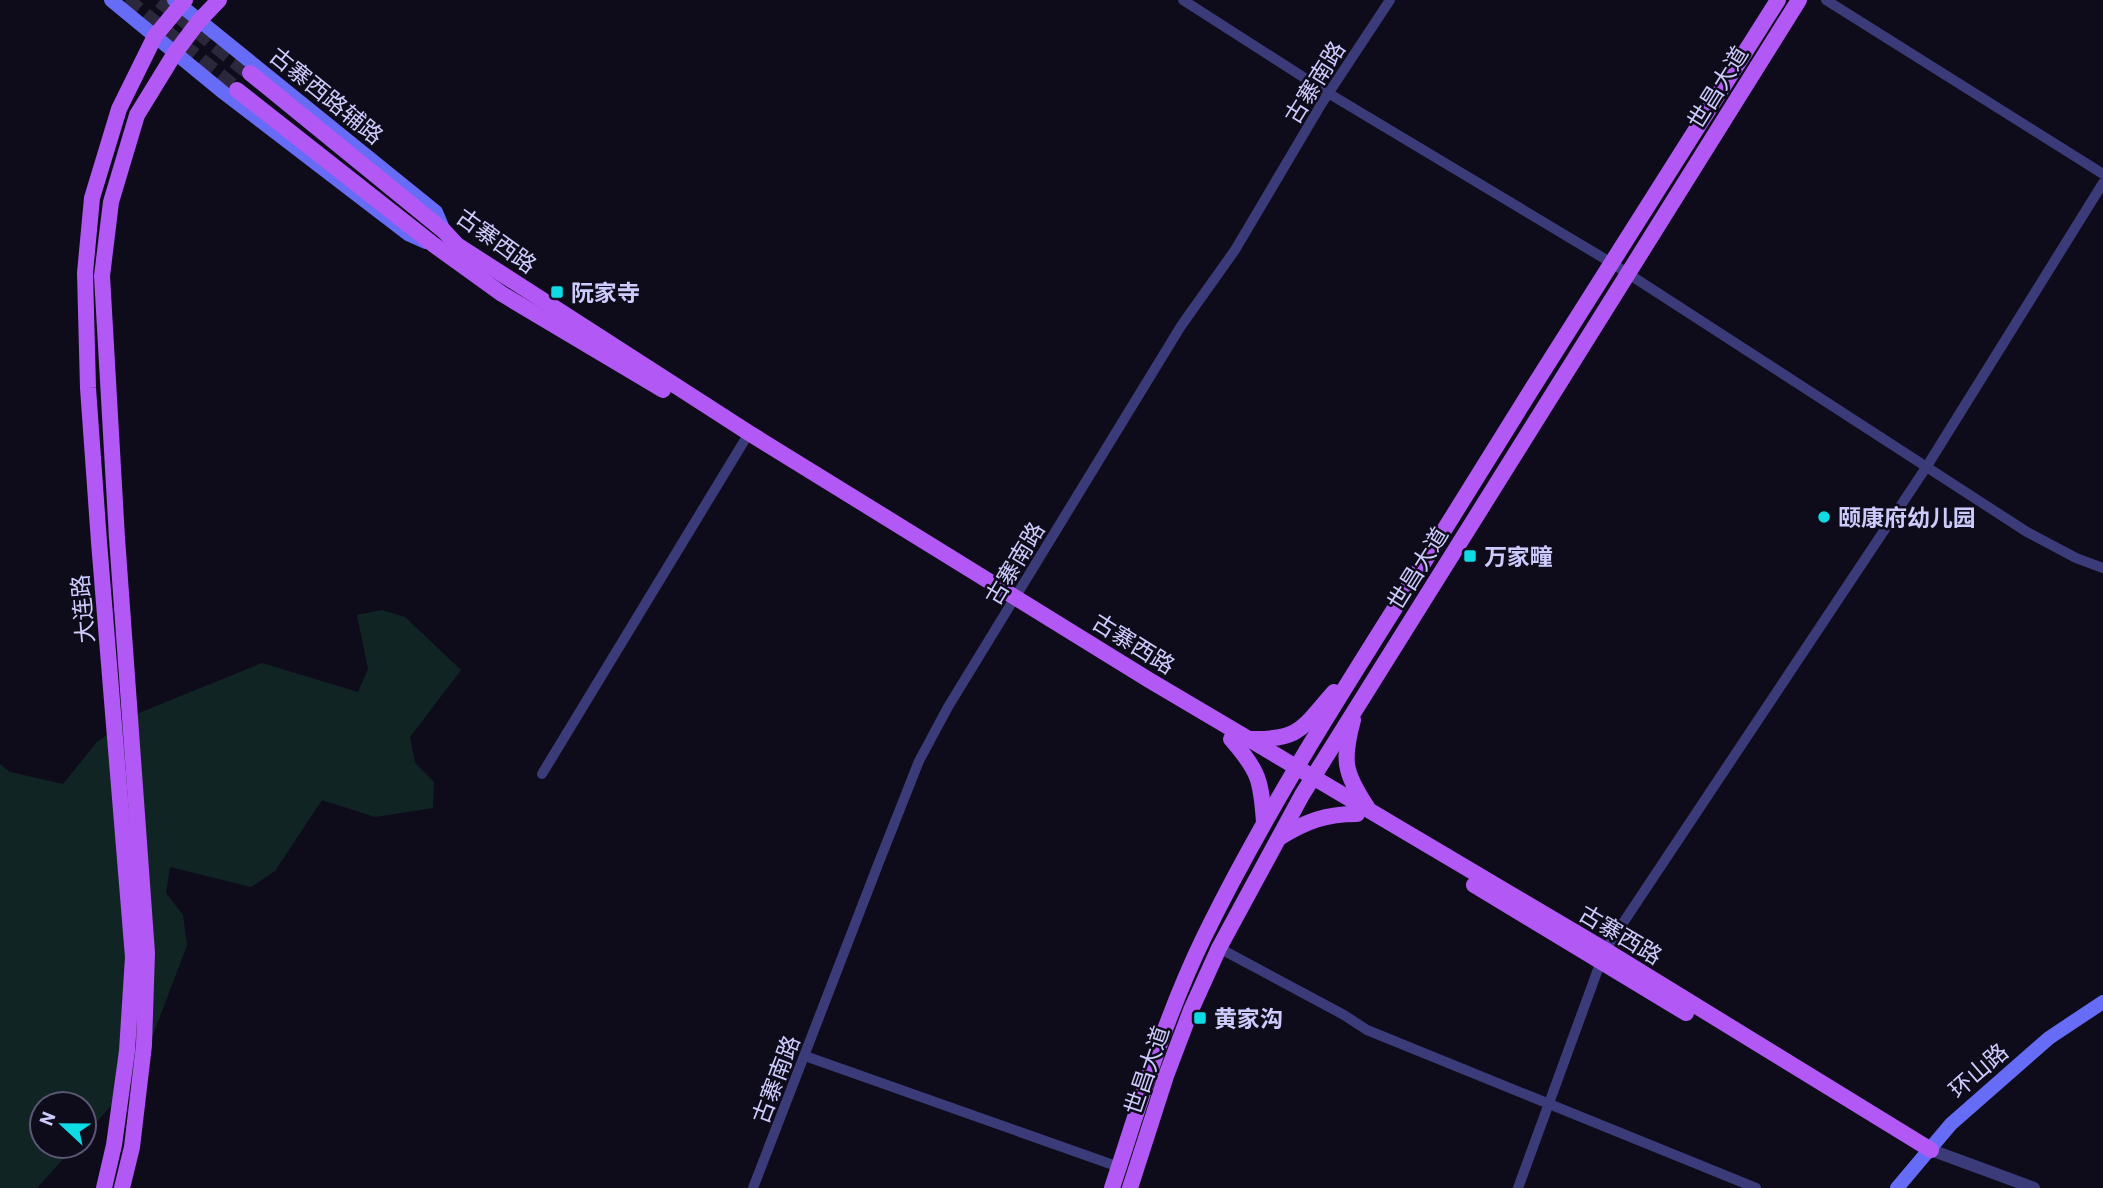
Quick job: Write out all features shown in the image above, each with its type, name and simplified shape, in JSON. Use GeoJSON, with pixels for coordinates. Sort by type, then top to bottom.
{"type":"FeatureCollection","features":[{"type":"Feature","properties":{"kind":"main road"},"geometry":{"type":"LineString","coordinates":[[111,0],[224,93],[408,234],[434,245]]}},
{"type":"Feature","properties":{"kind":"main road","name":"大连路"},"geometry":{"type":"LineString","coordinates":[[122,1188],[132,1147],[144,1045],[147,953],[117,538],[102,276],[111,202],[137,115],[175,53],[219,0]]}},
{"type":"Feature","properties":{"kind":"main road","name":"世昌大道"},"geometry":{"type":"LineString","coordinates":[[1112,1188],[1175,1003],[1203,939],[1264,822],[1610,261],[1777,0]]}},
{"type":"Feature","properties":{"kind":"main road","name":"世昌大道"},"geometry":{"type":"LineString","coordinates":[[1129,1188],[1191,1010],[1219,948],[1277,839],[1310,781],[1799,0]]}},
{"type":"Feature","properties":{"kind":"main road","name":"大连路"},"geometry":{"type":"LineString","coordinates":[[104,1188],[114,1145],[127,1051],[133,957],[88,388],[85,273],[92,198],[119,109],[155,36],[180,2]]}},
{"type":"Feature","properties":{"kind":"main road","name":"古寨西路辅路"},"geometry":{"type":"LineString","coordinates":[[180,2],[199,21],[436,212],[444,231]]}},
{"type":"Feature","properties":{"kind":"main road","name":"古寨西路"},"geometry":{"type":"LineString","coordinates":[[250,74],[444,231],[457,245],[747,436]]}},
{"type":"Feature","properties":{"kind":"main road","name":"古寨西路"},"geometry":{"type":"LineString","coordinates":[[237,90],[434,245],[502,294],[747,436],[1014,599],[1250,738],[1310,781],[1927,1152]]}},
{"type":"Feature","properties":{"kind":"main road","name":"古寨西路"},"geometry":{"type":"LineString","coordinates":[[1014,599],[1231,739],[1294,771]]}},
{"type":"Feature","properties":{"kind":"main road"},"geometry":{"type":"LineString","coordinates":[[1250,738],[1288,737],[1299,731],[1336,689],[1354,674]]}},
{"type":"Feature","properties":{"kind":"main road"},"geometry":{"type":"LineString","coordinates":[[1277,839],[1299,825],[1316,819],[1335,814],[1363,812],[1346,769],[1346,747],[1358,704]]}},
{"type":"Feature","properties":{"kind":"main road"},"geometry":{"type":"LineString","coordinates":[[1231,739],[1252,762],[1259,778],[1264,822]]}},
{"type":"Feature","properties":{"kind":"main road","name":"环山路"},"geometry":{"type":"LineString","coordinates":[[1897,1188],[1951,1124],[2049,1038],[2103,1002]]}},
{"type":"Feature","properties":{"kind":"street","name":"古寨南路"},"geometry":{"type":"LineString","coordinates":[[753,1188],[919,761],[948,707],[1181,326],[1235,250],[1328,93],[1390,0]]}},
{"type":"Feature","properties":{"kind":"street"},"geometry":{"type":"LineString","coordinates":[[1826,0],[2103,174]]}},
{"type":"Feature","properties":{"kind":"street"},"geometry":{"type":"LineString","coordinates":[[1191,2],[1328,93],[1610,261],[2026,532],[2076,558],[2103,568]]}},
{"type":"Feature","properties":{"kind":"street"},"geometry":{"type":"LineString","coordinates":[[1518,1188],[1603,956],[1927,466],[2103,183]]}},
{"type":"Feature","properties":{"kind":"street"},"geometry":{"type":"LineString","coordinates":[[542,774],[747,436]]}},
{"type":"Feature","properties":{"kind":"street"},"geometry":{"type":"LineString","coordinates":[[1219,948],[1367,1030],[1756,1188]]}},
{"type":"Feature","properties":{"kind":"street"},"geometry":{"type":"LineString","coordinates":[[805,1056],[1119,1167]]}},
{"type":"Feature","properties":{"kind":"street","name":"古寨西路"},"geometry":{"type":"LineString","coordinates":[[1927,1152],[2010,1188]]}},
{"type":"Feature","properties":{"kind":"street","name":"古寨西路"},"geometry":{"type":"LineString","coordinates":[[1927,1152],[2034,1188]]}},
{"type":"Feature","properties":{"kind":"green space"},"geometry":{"type":"Polygon","coordinates":[[[382,610],[405,617],[461,670],[410,737],[415,763],[434,782],[433,808],[375,817],[322,800],[275,871],[251,887],[170,867],[166,893],[183,915],[187,945],[137,1077],[98,1120],[98,1090],[28,1090],[28,1160],[62,1160],[37,1188],[0,1188],[0,764],[10,772],[63,784],[97,742],[139,713],[262,663],[358,692],[368,669],[357,615],[382,610]]]}},
{"type":"Feature","properties":{"kind":"tunnel"},"geometry":{"type":"LineString","coordinates":[[126,0],[237,90]]}},
{"type":"Feature","properties":{"kind":"tunnel"},"geometry":{"type":"LineString","coordinates":[[160,0],[250,73]]}},
{"type":"Feature","properties":{"kind":"place","name":"阮家寺"},"geometry":{"type":"Point","coordinates":[557,292]}},
{"type":"Feature","properties":{"kind":"place","name":"颐康府幼儿园"},"geometry":{"type":"Point","coordinates":[1824,517]}},
{"type":"Feature","properties":{"kind":"place","name":"万家疃"},"geometry":{"type":"Point","coordinates":[1470,556]}},
{"type":"Feature","properties":{"kind":"place","name":"黄家沟"},"geometry":{"type":"Point","coordinates":[1200,1018]}}]}
